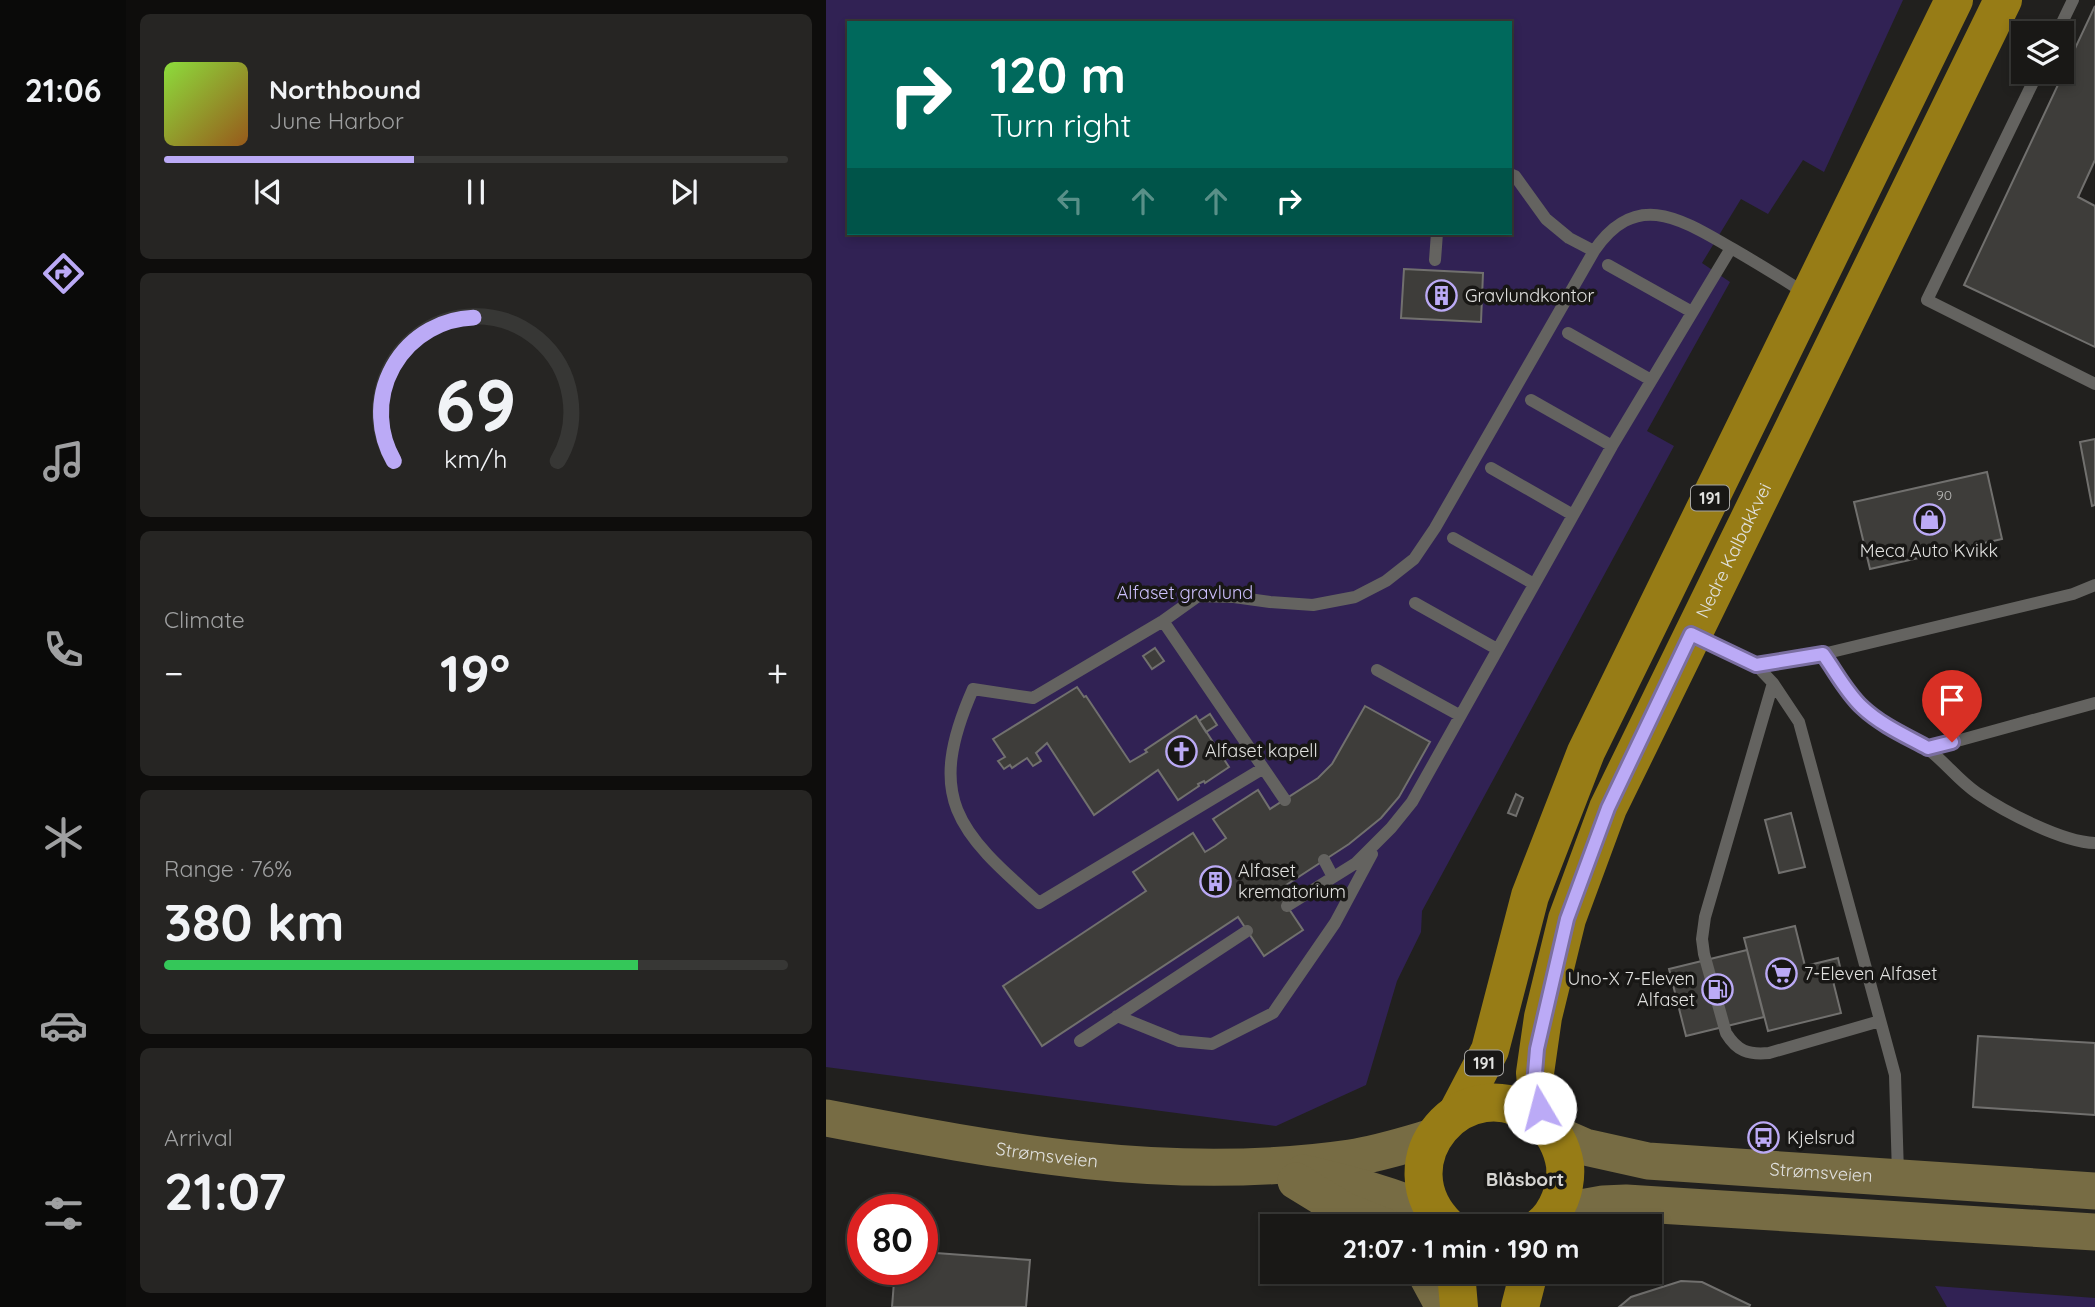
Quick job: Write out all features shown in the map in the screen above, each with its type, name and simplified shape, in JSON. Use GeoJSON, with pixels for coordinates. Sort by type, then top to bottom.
{"type":"FeatureCollection","features":[{"type":"Feature","properties":{"kind":"highway","name":"191"},"geometry":{"type":"LineString","coordinates":[[1445,1125],[1490,1050],[1530,896],[1586,752],[1954,0]]}},
{"type":"Feature","properties":{"kind":"highway","name":"Nedre Kalbakkvei"},"geometry":{"type":"LineString","coordinates":[[1551,1214],[1561,1198],[1565,1173],[1560,1148],[1548,1128],[1536,1094],[1537,1049],[1567,919],[1608,808],[2003,0]]}},
{"type":"Feature","properties":{"kind":"highway"},"geometry":{"type":"LineString","coordinates":[[1438,1214],[1429,1200],[1424,1177],[1427,1152],[1445,1125],[1474,1105],[1502,1103],[1528,1111],[1548,1128]]}},
{"type":"Feature","properties":{"kind":"highway"},"geometry":{"type":"LineString","coordinates":[[1457,1284],[1459,1307]]}},
{"type":"Feature","properties":{"kind":"highway"},"geometry":{"type":"LineString","coordinates":[[1520,1307],[1527,1284]]}},
{"type":"Feature","properties":{"kind":"main road","name":"Strømsveien"},"geometry":{"type":"LineString","coordinates":[[826,1118],[952,1143],[1106,1164],[1178,1167],[1272,1166],[1352,1158],[1445,1125]]}},
{"type":"Feature","properties":{"kind":"main road","name":"Strømsveien"},"geometry":{"type":"LineString","coordinates":[[1548,1128],[1585,1146],[1648,1161],[2095,1191]]}},
{"type":"Feature","properties":{"kind":"main road","name":"Strømsveien"},"geometry":{"type":"LineString","coordinates":[[1272,1166],[1366,1187],[1426,1214]]}},
{"type":"Feature","properties":{"kind":"main road"},"geometry":{"type":"LineString","coordinates":[[1272,1166],[1353,1214]]}},
{"type":"Feature","properties":{"kind":"main road"},"geometry":{"type":"LineString","coordinates":[[1571,1214],[1603,1204],[1635,1203],[2095,1232]]}},
{"type":"Feature","properties":{"kind":"main road"},"geometry":{"type":"LineString","coordinates":[[1432,1284],[1444,1307]]}},
{"type":"Feature","properties":{"kind":"lane"},"geometry":{"type":"LineString","coordinates":[[2063,21],[2073,0]]}},
{"type":"Feature","properties":{"kind":"lane"},"geometry":{"type":"LineString","coordinates":[[2032,84],[1927,300],[2095,384]]}},
{"type":"Feature","properties":{"kind":"lane"},"geometry":{"type":"LineString","coordinates":[[1512,175],[1516,176],[1546,219],[1569,238],[1594,251]]}},
{"type":"Feature","properties":{"kind":"lane"},"geometry":{"type":"LineString","coordinates":[[1262,769],[1039,903],[974,841],[958,816],[951,779],[954,742],[973,688],[1032,698],[1163,621],[1198,596],[1313,605],[1355,597],[1386,581],[1413,559],[1462,483],[1594,251],[1607,232],[1622,222],[1648,215],[1674,218],[1699,229],[1809,296]]}},
{"type":"Feature","properties":{"kind":"lane"},"geometry":{"type":"LineString","coordinates":[[1435,260],[1437,235]]}},
{"type":"Feature","properties":{"kind":"lane"},"geometry":{"type":"LineString","coordinates":[[1287,906],[1356,863],[1412,802],[1612,446],[1731,248]]}},
{"type":"Feature","properties":{"kind":"lane"},"geometry":{"type":"LineString","coordinates":[[1608,265],[1692,312]]}},
{"type":"Feature","properties":{"kind":"lane"},"geometry":{"type":"LineString","coordinates":[[1568,333],[1651,380]]}},
{"type":"Feature","properties":{"kind":"lane"},"geometry":{"type":"LineString","coordinates":[[1531,400],[1612,446]]}},
{"type":"Feature","properties":{"kind":"lane"},"geometry":{"type":"LineString","coordinates":[[1491,468],[1573,515]]}},
{"type":"Feature","properties":{"kind":"lane"},"geometry":{"type":"LineString","coordinates":[[1453,538],[1534,584]]}},
{"type":"Feature","properties":{"kind":"lane"},"geometry":{"type":"LineString","coordinates":[[1756,665],[1823,654],[2073,594],[2095,585]]}},
{"type":"Feature","properties":{"kind":"lane"},"geometry":{"type":"LineString","coordinates":[[1415,603],[1497,649]]}},
{"type":"Feature","properties":{"kind":"lane"},"geometry":{"type":"LineString","coordinates":[[1163,621],[1285,800]]}},
{"type":"Feature","properties":{"kind":"lane"},"geometry":{"type":"LineString","coordinates":[[1691,634],[1756,665],[1773,683],[1799,722],[1895,1075],[1898,1179]]}},
{"type":"Feature","properties":{"kind":"lane"},"geometry":{"type":"LineString","coordinates":[[1823,654],[1845,688],[1862,707],[1885,724],[1928,748],[1976,793],[2043,830],[2080,842],[2095,843]]}},
{"type":"Feature","properties":{"kind":"lane"},"geometry":{"type":"LineString","coordinates":[[1377,670],[1459,715]]}},
{"type":"Feature","properties":{"kind":"lane"},"geometry":{"type":"LineString","coordinates":[[1773,683],[1705,917],[1702,939],[1726,1033],[1733,1045],[1744,1052],[1757,1054],[1769,1053],[1880,1021]]}},
{"type":"Feature","properties":{"kind":"lane"},"geometry":{"type":"LineString","coordinates":[[1928,748],[2095,703]]}},
{"type":"Feature","properties":{"kind":"lane"},"geometry":{"type":"LineString","coordinates":[[1118,1016],[1179,1041],[1212,1044],[1273,1013],[1335,923],[1378,841]]}},
{"type":"Feature","properties":{"kind":"lane"},"geometry":{"type":"LineString","coordinates":[[1324,860],[1333,877]]}},
{"type":"Feature","properties":{"kind":"lane"},"geometry":{"type":"LineString","coordinates":[[1080,1041],[1247,931]]}},
{"type":"Feature","properties":{"kind":"green space","name":"Alfaset gravlund"},"geometry":{"type":"Polygon","coordinates":[[[826,0],[1903,0],[1824,172],[1803,160],[1768,214],[1741,199],[1702,263],[1730,282],[1647,431],[1674,446],[1422,911],[1421,932],[1397,981],[1366,1085],[1276,1126],[826,1067],[826,0]]]}},
{"type":"Feature","properties":{"kind":"green space"},"geometry":{"type":"Polygon","coordinates":[[[1935,1286],[2095,1298],[2095,1307],[1947,1307],[1935,1286]]]}},
{"type":"Feature","properties":{"kind":"building"},"geometry":{"type":"Polygon","coordinates":[[[2095,6],[2095,160],[2078,197],[2095,206],[2095,347],[1964,285],[2058,84],[2074,84],[2074,51],[2095,6]]]}},
{"type":"Feature","properties":{"kind":"building","name":"Gravlundkontor"},"geometry":{"type":"Polygon","coordinates":[[[1404,269],[1483,273],[1481,322],[1401,318],[1404,269]]]}},
{"type":"Feature","properties":{"kind":"building"},"geometry":{"type":"Polygon","coordinates":[[[2095,439],[2095,505],[2092,506],[2080,442],[2095,439]]]}},
{"type":"Feature","properties":{"kind":"building"},"geometry":{"type":"Polygon","coordinates":[[[1987,472],[2002,539],[1870,569],[1854,502],[1987,472]]]}},
{"type":"Feature","properties":{"kind":"building"},"geometry":{"type":"Polygon","coordinates":[[[1155,648],[1164,661],[1152,669],[1143,656],[1155,648]]]}},
{"type":"Feature","properties":{"kind":"building","name":"Alfaset kapell"},"geometry":{"type":"Polygon","coordinates":[[[1077,687],[1084,697],[1086,696],[1130,762],[1196,716],[1229,767],[1205,783],[1204,781],[1198,784],[1199,786],[1178,800],[1158,770],[1094,815],[1047,743],[1036,753],[1041,761],[1033,766],[1027,758],[1012,768],[1010,765],[1004,769],[998,761],[1005,757],[993,739],[1077,687]]]}},
{"type":"Feature","properties":{"kind":"building","name":"Alfaset krematorium"},"geometry":{"type":"Polygon","coordinates":[[[1365,706],[1430,742],[1399,797],[1381,818],[1349,844],[1277,891],[1303,930],[1264,956],[1238,917],[1042,1046],[1003,986],[1146,891],[1133,872],[1193,833],[1205,852],[1226,838],[1213,819],[1258,790],[1270,809],[1318,778],[1332,764],[1365,706]]]}},
{"type":"Feature","properties":{"kind":"building"},"geometry":{"type":"Polygon","coordinates":[[[1210,714],[1217,725],[1206,732],[1199,721],[1210,714]]]}},
{"type":"Feature","properties":{"kind":"building"},"geometry":{"type":"Polygon","coordinates":[[[1516,794],[1523,798],[1516,816],[1508,813],[1516,794]]]}},
{"type":"Feature","properties":{"kind":"building"},"geometry":{"type":"Polygon","coordinates":[[[1791,813],[1805,867],[1779,873],[1765,820],[1791,813]]]}},
{"type":"Feature","properties":{"kind":"building"},"geometry":{"type":"Polygon","coordinates":[[[1795,926],[1805,966],[1838,958],[1841,971],[1831,973],[1841,1013],[1768,1031],[1744,938],[1795,926]]]}},
{"type":"Feature","properties":{"kind":"building"},"geometry":{"type":"Polygon","coordinates":[[[1747,950],[1764,1017],[1686,1036],[1669,969],[1747,950]]]}},
{"type":"Feature","properties":{"kind":"building"},"geometry":{"type":"Polygon","coordinates":[[[1978,1036],[2095,1043],[2095,1115],[1973,1107],[1978,1036]]]}},
{"type":"Feature","properties":{"kind":"building"},"geometry":{"type":"Polygon","coordinates":[[[938,1253],[1030,1260],[1026,1307],[892,1307],[894,1285],[938,1285],[938,1253]]]}},
{"type":"Feature","properties":{"kind":"building"},"geometry":{"type":"Polygon","coordinates":[[[1681,1281],[1702,1282],[1750,1305],[1619,1307],[1631,1297],[1681,1281]]]}},
{"type":"Feature","properties":{"kind":"place","name":"Gravlundkontor"},"geometry":{"type":"Point","coordinates":[1442,296]}},
{"type":"Feature","properties":{"kind":"place","name":"Meca Auto Kvikk"},"geometry":{"type":"Point","coordinates":[1929,520]}},
{"type":"Feature","properties":{"kind":"place","name":"Alfaset kapell"},"geometry":{"type":"Point","coordinates":[1182,751]}},
{"type":"Feature","properties":{"kind":"place","name":"Alfaset krematorium"},"geometry":{"type":"Point","coordinates":[1215,881]}},
{"type":"Feature","properties":{"kind":"place","name":"7-Eleven Alfaset"},"geometry":{"type":"Point","coordinates":[1781,974]}},
{"type":"Feature","properties":{"kind":"place","name":"Uno-X 7-Eleven Alfaset"},"geometry":{"type":"Point","coordinates":[1718,989]}},
{"type":"Feature","properties":{"kind":"place","name":"Kjelsrud"},"geometry":{"type":"Point","coordinates":[1764,1138]}},
{"type":"Feature","properties":{"kind":"district","name":"Blåsbort"},"geometry":{"type":"Point","coordinates":[1525,1179]}},
{"type":"Feature","properties":{"kind":"route"},"geometry":{"type":"LineString","coordinates":[[1540,1108],[1536,1094],[1537,1049],[1567,919],[1608,808],[1691,634],[1756,665],[1823,654],[1845,688],[1862,707],[1885,724],[1928,748],[1952,742]]}}]}
